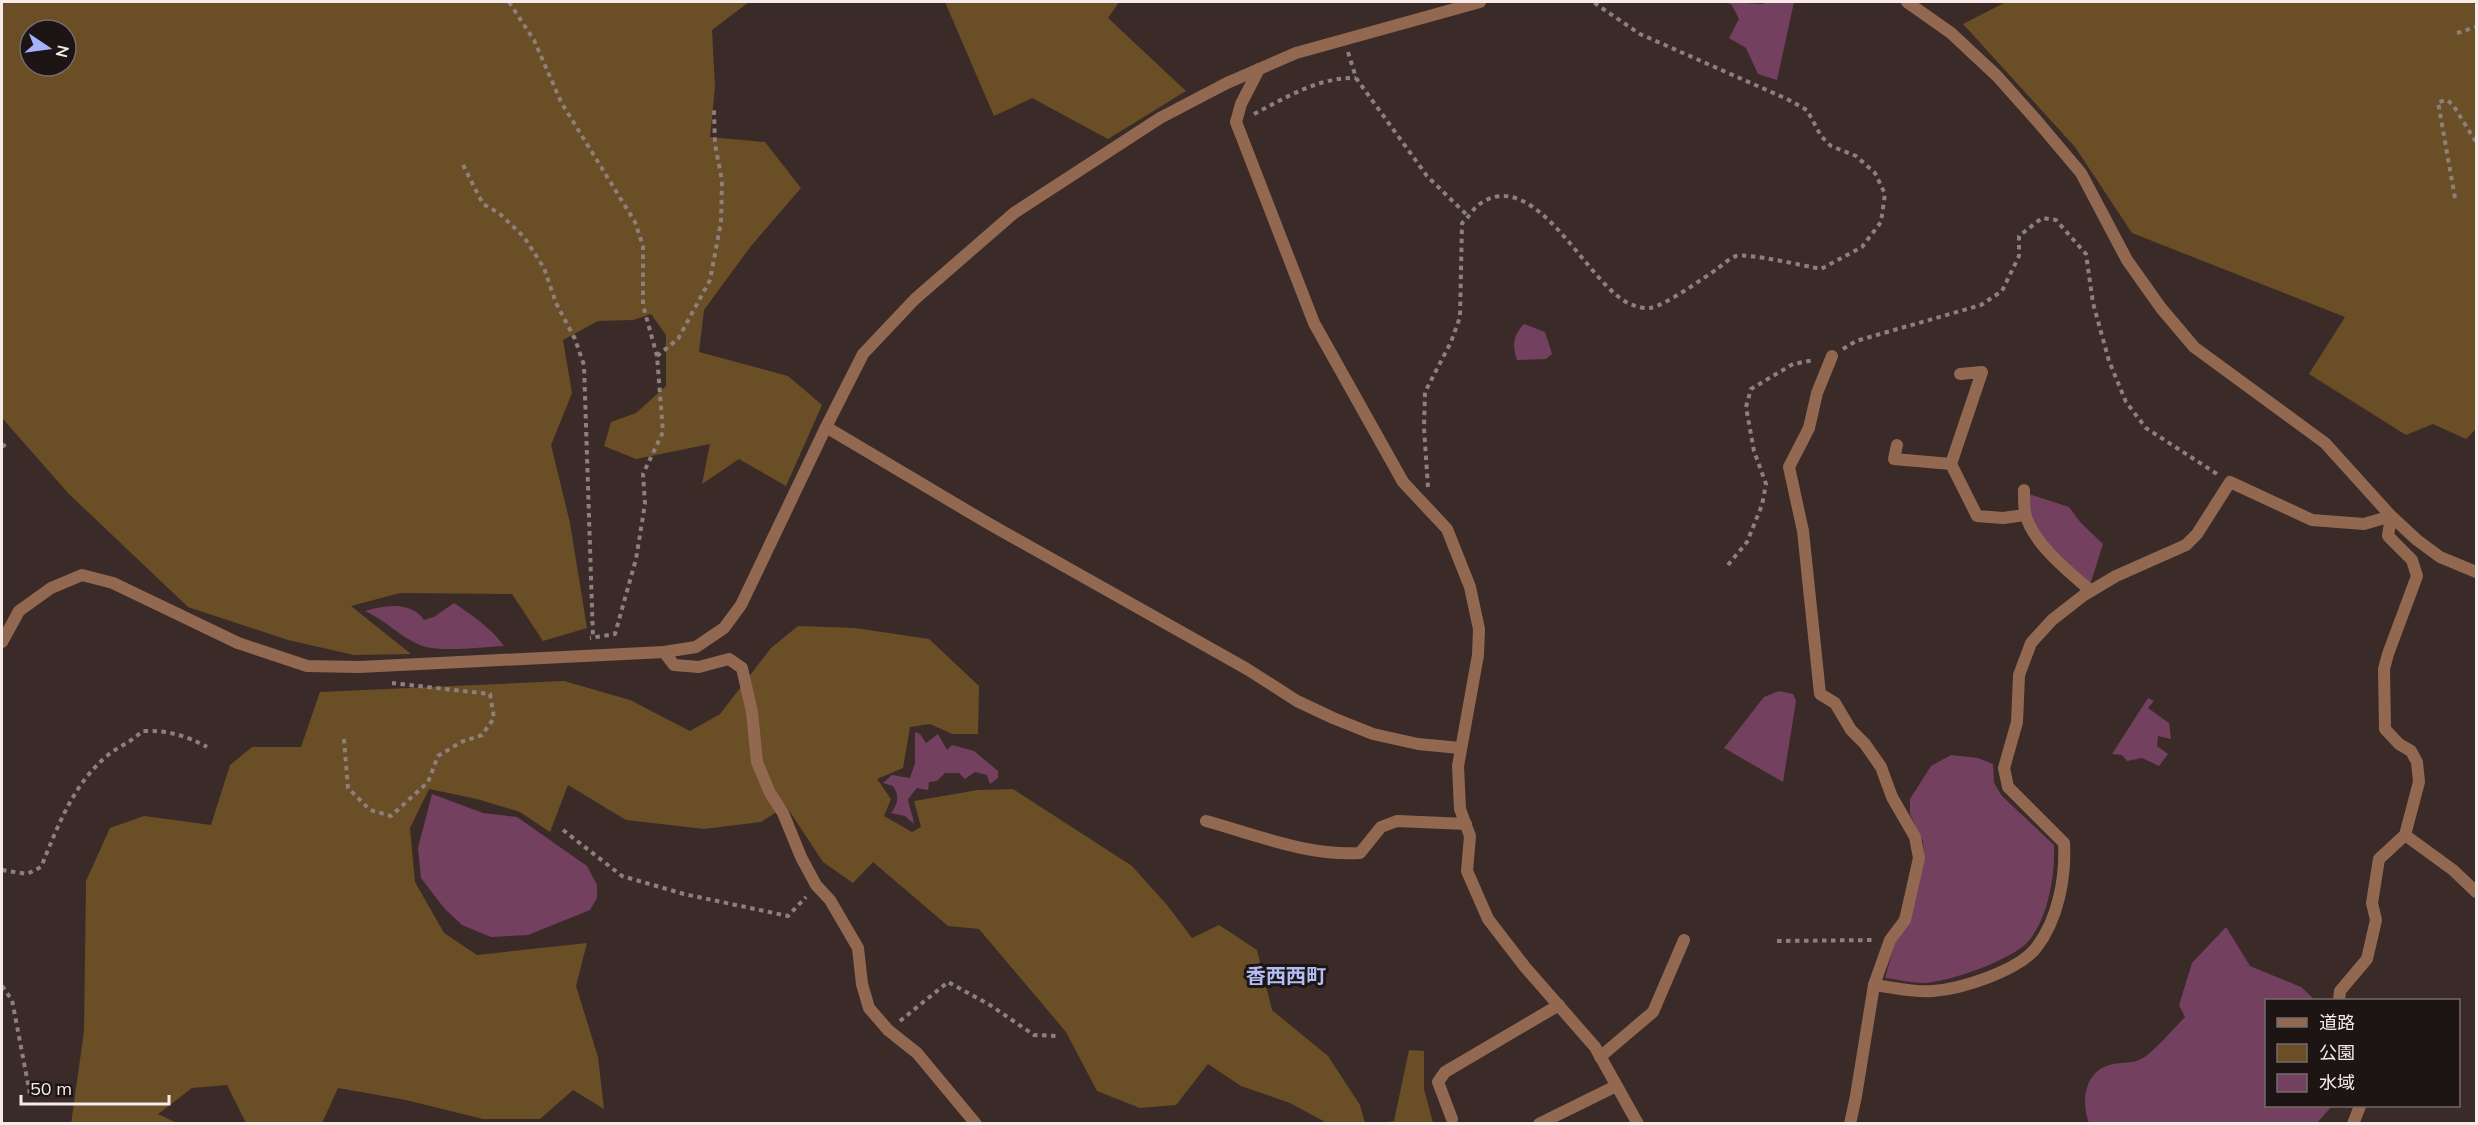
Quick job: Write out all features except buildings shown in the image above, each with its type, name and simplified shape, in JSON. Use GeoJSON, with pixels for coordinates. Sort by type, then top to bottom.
{"type":"FeatureCollection","features":[{"type":"Feature","properties":{"kind":"street"},"geometry":{"type":"LineString","coordinates":[[2,642],[19,611],[51,588],[82,575],[113,583],[238,644],[307,666],[358,667],[453,663],[664,652],[696,647],[724,628],[741,605],[863,354],[915,299],[1014,213],[1160,118],[1227,83],[1296,53],[1480,2]]}},
{"type":"Feature","properties":{"kind":"street"},"geometry":{"type":"LineString","coordinates":[[1907,2],[1951,33],[1997,76],[2081,173],[2127,260],[2161,308],[2194,347],[2325,443],[2391,516],[2440,557],[2476,572]]}},
{"type":"Feature","properties":{"kind":"street"},"geometry":{"type":"LineString","coordinates":[[1259,69],[1241,104],[1236,122],[1314,323],[1403,482],[1447,529],[1470,587],[1479,629],[1478,655],[1458,766],[1460,808],[1470,836],[1467,871],[1488,920],[1525,967],[1595,1047],[1638,1124]]}},
{"type":"Feature","properties":{"kind":"street"},"geometry":{"type":"LineString","coordinates":[[1832,356],[1817,393],[1809,428],[1789,467],[1803,531],[1820,694],[1835,703],[1851,730],[1876,759],[1892,797],[1915,837],[1919,858],[1905,920],[1890,940],[1874,985],[1850,1124]]}},
{"type":"Feature","properties":{"kind":"street"},"geometry":{"type":"LineString","coordinates":[[1960,374],[1982,372],[1951,464],[1959,484],[1977,516],[2003,518],[2025,514]]}},
{"type":"Feature","properties":{"kind":"street"},"geometry":{"type":"LineString","coordinates":[[826,427],[986,522],[1247,669],[1297,701],[1373,734],[1418,744],[1460,748]]}},
{"type":"Feature","properties":{"kind":"street"},"geometry":{"type":"LineString","coordinates":[[1897,445],[1894,459],[1951,464]]}},
{"type":"Feature","properties":{"kind":"street"},"geometry":{"type":"LineString","coordinates":[[1874,985],[1930,992],[1954,988],[2009,968],[2036,948],[2054,915],[2065,865],[2064,843],[2008,787],[2004,768],[2017,722],[2019,675],[2031,643],[2052,620],[2091,591],[2116,576],[2186,545],[2197,534],[2230,483],[2312,520],[2364,524],[2391,516]]}},
{"type":"Feature","properties":{"kind":"street"},"geometry":{"type":"LineString","coordinates":[[2024,490],[2025,514],[2037,537],[2058,562],[2091,591]]}},
{"type":"Feature","properties":{"kind":"street"},"geometry":{"type":"LineString","coordinates":[[2339,999],[2340,991],[2367,959],[2376,920],[2372,903],[2379,859],[2405,835],[2419,782],[2417,762],[2411,751],[2399,744],[2385,729],[2385,669],[2388,654],[2417,576],[2412,560],[2388,536],[2391,516]]}},
{"type":"Feature","properties":{"kind":"street"},"geometry":{"type":"LineString","coordinates":[[664,652],[674,665],[699,667],[729,659],[742,668],[752,712],[757,762],[816,885],[830,900],[858,948],[862,984],[869,1008],[888,1030],[917,1053],[976,1124]]}},
{"type":"Feature","properties":{"kind":"street"},"geometry":{"type":"LineString","coordinates":[[1206,821],[1310,850],[1339,854],[1360,853],[1381,827],[1397,822],[1466,824]]}},
{"type":"Feature","properties":{"kind":"street"},"geometry":{"type":"LineString","coordinates":[[2405,835],[2453,870],[2476,892]]}},
{"type":"Feature","properties":{"kind":"street"},"geometry":{"type":"LineString","coordinates":[[1600,1056],[1653,1012],[1684,940]]}},
{"type":"Feature","properties":{"kind":"street"},"geometry":{"type":"LineString","coordinates":[[1452,1119],[1438,1082],[1445,1072],[1559,1005]]}},
{"type":"Feature","properties":{"kind":"street"},"geometry":{"type":"LineString","coordinates":[[1539,1124],[1616,1086]]}},
{"type":"Feature","properties":{"kind":"street"},"geometry":{"type":"LineString","coordinates":[[2353,1124],[2360,1107]]}},
{"type":"Feature","properties":{"kind":"path"},"geometry":{"type":"LineString","coordinates":[[509,2],[534,40],[561,102],[635,222],[643,246],[643,305],[657,356],[663,432],[644,474],[645,504],[636,559],[615,634],[583,639]]}},
{"type":"Feature","properties":{"kind":"path"},"geometry":{"type":"LineString","coordinates":[[1429,510],[1424,428],[1425,392],[1451,342],[1460,317],[1462,223],[1478,206],[1505,196],[1528,205],[1547,218],[1614,294],[1630,305],[1650,309],[1691,286],[1736,256],[1764,258],[1821,269],[1862,246],[1881,222],[1885,194],[1875,172],[1856,156],[1831,146],[1821,136],[1807,110],[1640,34],[1593,2]]}},
{"type":"Feature","properties":{"kind":"path"},"geometry":{"type":"LineString","coordinates":[[2457,33],[2476,27]]}},
{"type":"Feature","properties":{"kind":"path"},"geometry":{"type":"LineString","coordinates":[[1345,41],[1356,78],[1427,176],[1469,216]]}},
{"type":"Feature","properties":{"kind":"path"},"geometry":{"type":"LineString","coordinates":[[1236,122],[1306,88],[1339,78],[1356,78]]}},
{"type":"Feature","properties":{"kind":"path"},"geometry":{"type":"LineString","coordinates":[[2456,198],[2438,102],[2447,100],[2453,105],[2476,142]]}},
{"type":"Feature","properties":{"kind":"path"},"geometry":{"type":"LineString","coordinates":[[657,356],[678,339],[710,280],[721,222],[722,181],[715,144],[714,110]]}},
{"type":"Feature","properties":{"kind":"path"},"geometry":{"type":"LineString","coordinates":[[463,165],[483,204],[499,213],[524,237],[544,268],[556,303],[575,339],[584,365],[593,638]]}},
{"type":"Feature","properties":{"kind":"path"},"geometry":{"type":"LineString","coordinates":[[2,447],[7,443]]}},
{"type":"Feature","properties":{"kind":"path"},"geometry":{"type":"LineString","coordinates":[[344,739],[348,788],[370,810],[391,816],[428,782],[438,756],[461,742],[482,735],[494,718],[490,694],[381,681]]}},
{"type":"Feature","properties":{"kind":"path"},"geometry":{"type":"LineString","coordinates":[[2,870],[27,874],[41,867],[64,812],[86,776],[108,755],[134,739],[142,731],[162,730],[178,734],[207,747]]}},
{"type":"Feature","properties":{"kind":"path"},"geometry":{"type":"LineString","coordinates":[[563,830],[622,876],[684,894],[776,914],[788,916],[816,885]]}},
{"type":"Feature","properties":{"kind":"path"},"geometry":{"type":"LineString","coordinates":[[1777,941],[1890,940]]}},
{"type":"Feature","properties":{"kind":"path"},"geometry":{"type":"LineString","coordinates":[[888,1030],[948,982],[990,1005],[1034,1035],[1056,1036]]}},
{"type":"Feature","properties":{"kind":"path"},"geometry":{"type":"LineString","coordinates":[[2,986],[12,1000],[30,1094]]}},
{"type":"Feature","properties":{"kind":"green space"},"geometry":{"type":"Polygon","coordinates":[[[2,2],[749,2],[712,30],[715,87],[710,137],[765,142],[801,188],[751,246],[704,310],[699,352],[788,376],[822,405],[786,486],[739,459],[702,484],[710,444],[636,459],[604,446],[611,422],[636,413],[666,386],[666,335],[651,314],[633,320],[598,321],[563,340],[572,393],[551,445],[570,523],[587,628],[543,641],[512,594],[400,593],[351,606],[411,654],[354,655],[288,640],[188,607],[69,494],[2,418],[2,2]]]}},
{"type":"Feature","properties":{"kind":"green space"},"geometry":{"type":"Polygon","coordinates":[[[945,2],[1119,2],[1108,18],[1186,91],[1108,139],[1032,98],[994,116],[945,2]]]}},
{"type":"Feature","properties":{"kind":"green space"},"geometry":{"type":"Polygon","coordinates":[[[2006,2],[2472,2],[2476,5],[2476,429],[2466,439],[2433,424],[2406,435],[2309,374],[2345,317],[2132,233],[2075,147],[1963,24],[2006,2]]]}},
{"type":"Feature","properties":{"kind":"green space"},"geometry":{"type":"Polygon","coordinates":[[[798,626],[855,628],[929,639],[979,686],[978,734],[952,734],[930,724],[910,727],[903,768],[877,779],[891,799],[884,816],[912,832],[921,827],[914,801],[978,790],[1013,789],[1132,866],[1167,905],[1192,938],[1219,925],[1257,950],[1272,1010],[1328,1056],[1360,1105],[1365,1123],[1327,1123],[1290,1103],[1241,1086],[1208,1064],[1176,1105],[1140,1108],[1097,1091],[1066,1032],[979,929],[948,926],[873,862],[853,883],[823,862],[786,806],[761,822],[704,829],[626,820],[568,785],[550,832],[520,812],[477,799],[429,789],[410,828],[415,882],[444,933],[477,955],[587,943],[576,986],[598,1057],[604,1109],[573,1090],[540,1119],[483,1119],[406,1100],[338,1088],[322,1123],[246,1123],[227,1085],[192,1088],[158,1114],[177,1123],[71,1124],[84,1031],[86,881],[110,828],[144,816],[211,825],[230,765],[252,747],[301,747],[320,692],[564,681],[630,700],[690,731],[720,714],[771,648],[798,626]]]}},
{"type":"Feature","properties":{"kind":"green space"},"geometry":{"type":"Polygon","coordinates":[[[1409,1050],[1424,1051],[1424,1089],[1433,1123],[1381,1123],[1394,1121],[1409,1050]]]}},
{"type":"Feature","properties":{"kind":"water"},"geometry":{"type":"Polygon","coordinates":[[[1726,2],[1763,4],[1794,2],[1777,80],[1758,74],[1746,48],[1729,38],[1739,19],[1732,5],[1726,2]]]}},
{"type":"Feature","properties":{"kind":"water"},"geometry":{"type":"Polygon","coordinates":[[[1524,324],[1545,332],[1552,354],[1546,359],[1517,360],[1514,341],[1524,324]]]}},
{"type":"Feature","properties":{"kind":"water"},"geometry":{"type":"Polygon","coordinates":[[[2029,494],[2069,507],[2081,523],[2103,544],[2090,585],[2039,536],[2030,516],[2029,494]]]}},
{"type":"Feature","properties":{"kind":"water"},"geometry":{"type":"Polygon","coordinates":[[[454,603],[487,627],[504,646],[438,649],[420,645],[365,611],[389,606],[405,607],[419,614],[424,620],[434,617],[454,603]]]}},
{"type":"Feature","properties":{"kind":"water"},"geometry":{"type":"Polygon","coordinates":[[[1779,691],[1793,694],[1796,701],[1783,782],[1724,748],[1764,697],[1779,691]]]}},
{"type":"Feature","properties":{"kind":"water"},"geometry":{"type":"Polygon","coordinates":[[[2148,698],[2154,701],[2148,708],[2169,723],[2171,739],[2158,736],[2157,746],[2168,754],[2159,766],[2142,758],[2127,761],[2122,755],[2112,754],[2148,698]]]}},
{"type":"Feature","properties":{"kind":"water"},"geometry":{"type":"Polygon","coordinates":[[[915,732],[920,734],[926,743],[938,734],[947,750],[952,745],[974,751],[998,771],[998,778],[990,784],[987,775],[975,772],[965,779],[959,773],[945,773],[937,781],[929,782],[928,790],[917,788],[908,799],[914,824],[905,816],[891,813],[897,803],[897,793],[893,786],[883,783],[892,775],[910,778],[915,763],[915,732]]]}},
{"type":"Feature","properties":{"kind":"water"},"geometry":{"type":"Polygon","coordinates":[[[1951,755],[1978,758],[1993,764],[1994,783],[2002,796],[2054,845],[2050,893],[2042,917],[2031,938],[2012,954],[1981,968],[1933,982],[1917,983],[1885,978],[1895,942],[1908,925],[1924,861],[1923,842],[1910,814],[1910,799],[1931,766],[1951,755]]]}},
{"type":"Feature","properties":{"kind":"water"},"geometry":{"type":"Polygon","coordinates":[[[432,794],[483,813],[517,817],[587,866],[597,885],[597,898],[590,910],[528,935],[491,937],[462,925],[444,908],[421,878],[418,848],[432,794]]]}},
{"type":"Feature","properties":{"kind":"water"},"geometry":{"type":"Polygon","coordinates":[[[2226,927],[2250,966],[2301,987],[2314,999],[2265,999],[2265,1107],[2331,1107],[2317,1123],[2089,1123],[2085,1098],[2094,1074],[2109,1065],[2138,1061],[2157,1046],[2185,1017],[2179,1005],[2192,963],[2226,927]]]}},
{"type":"Feature","properties":{"kind":"district","name":"香西西町"},"geometry":{"type":"Point","coordinates":[1286,975]}}]}
